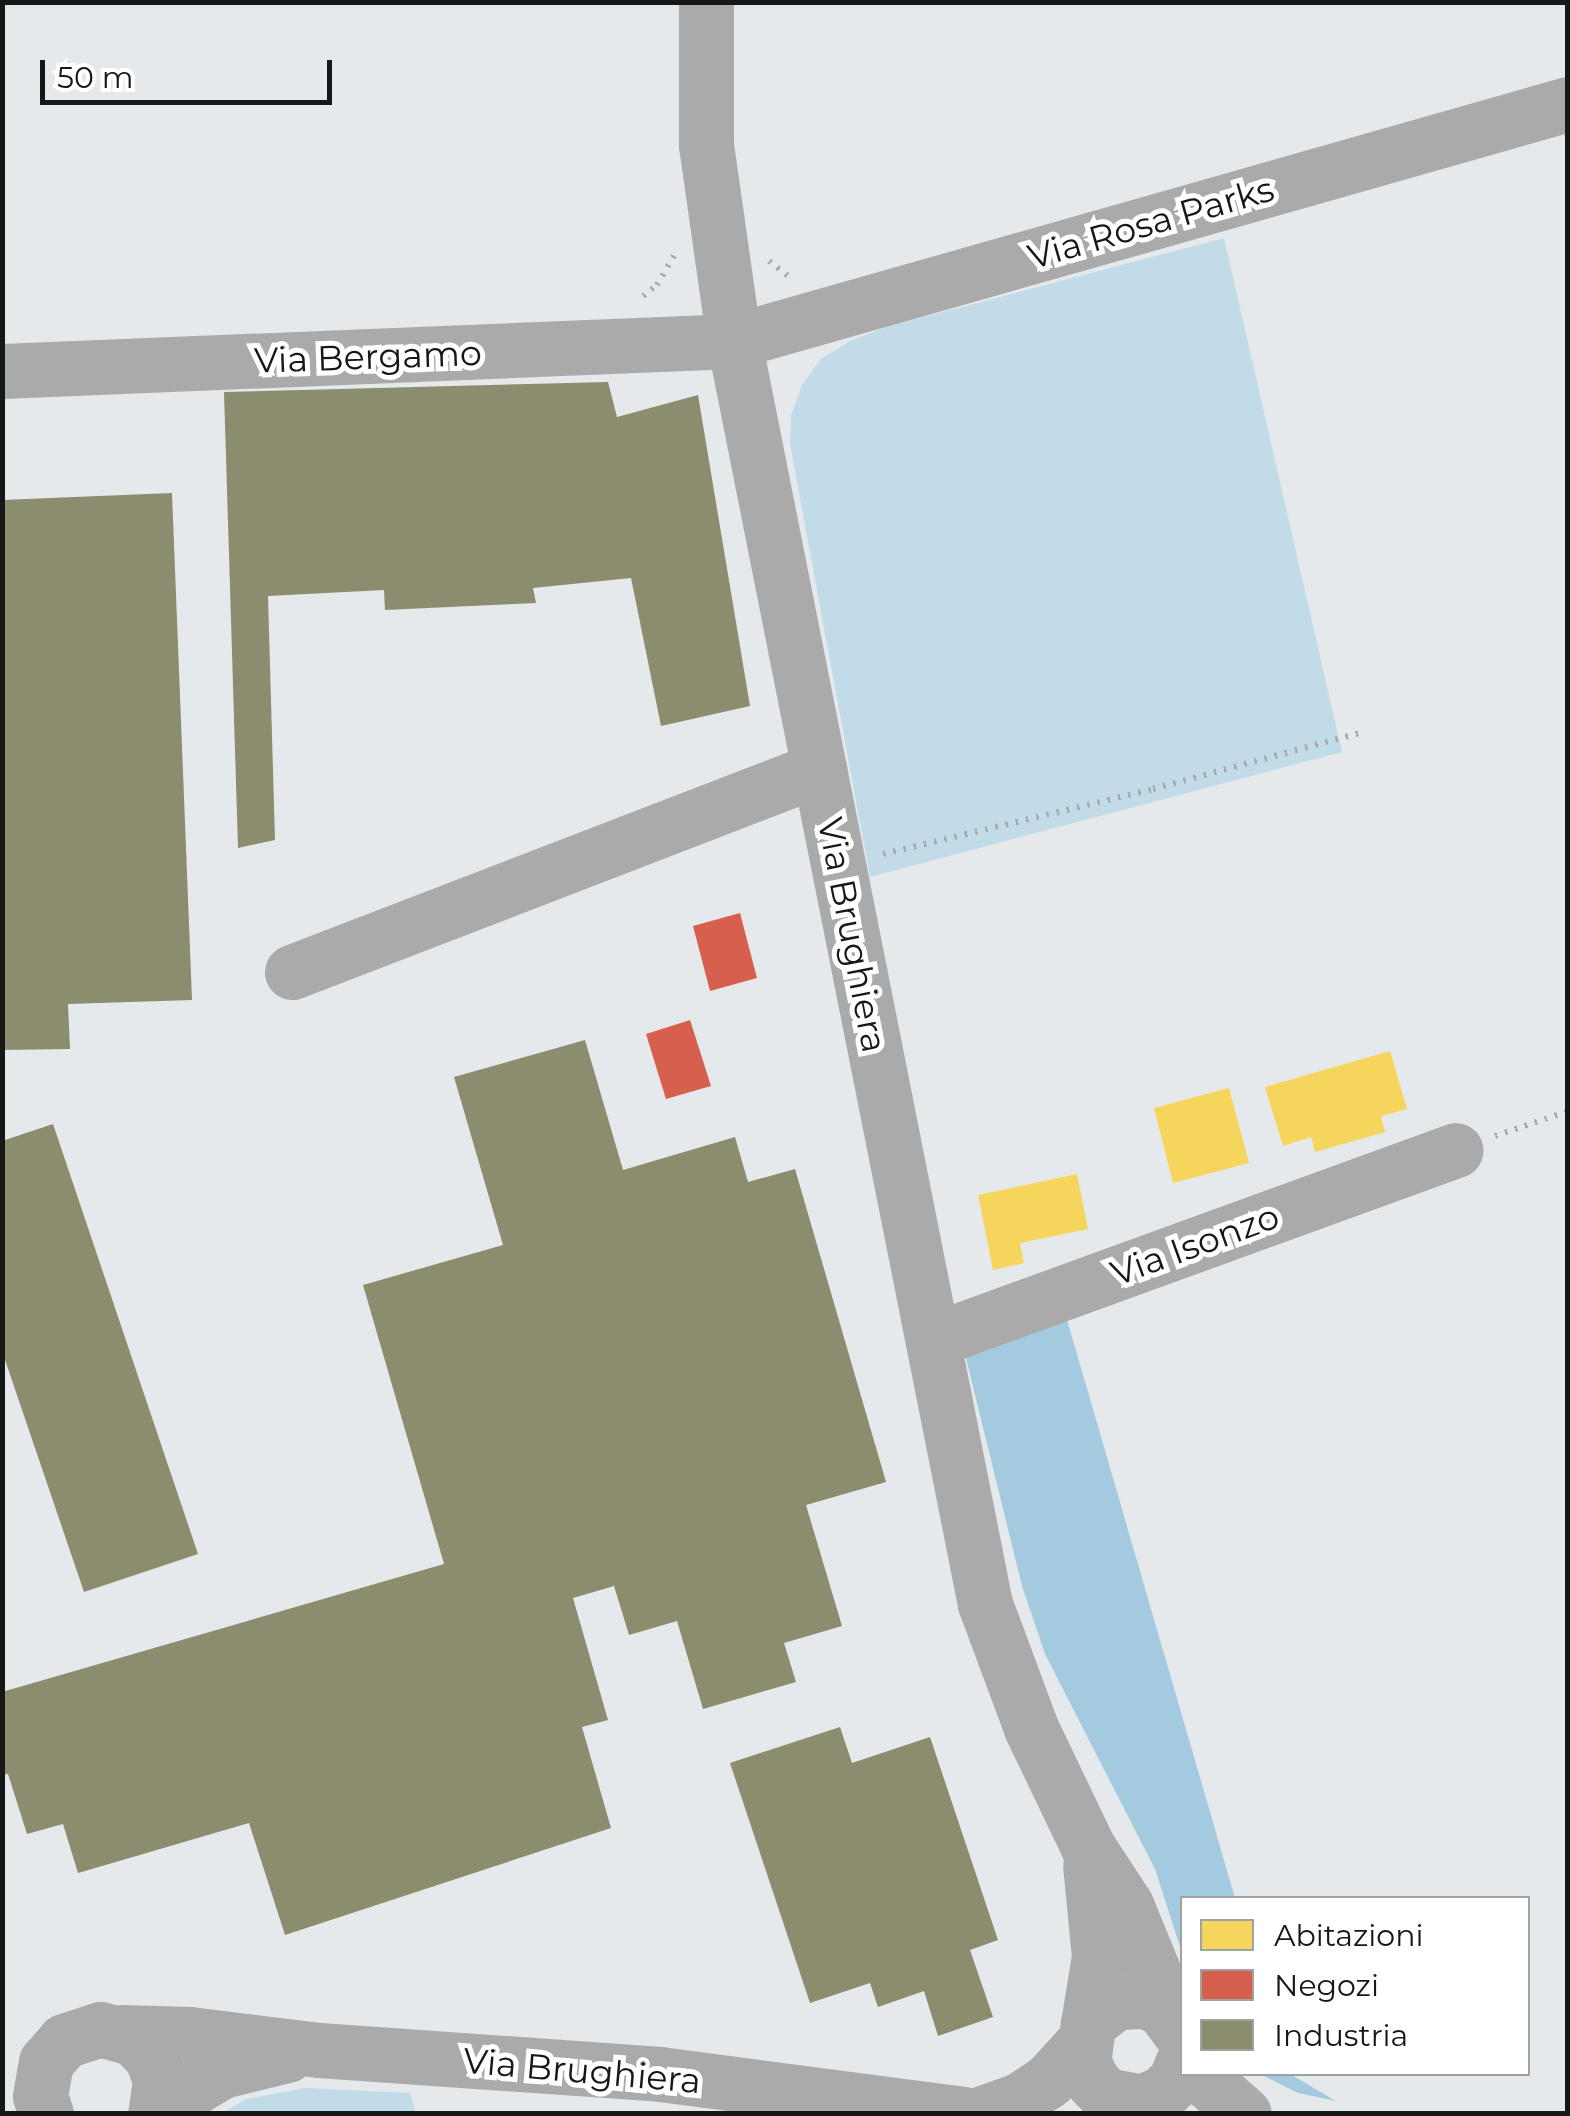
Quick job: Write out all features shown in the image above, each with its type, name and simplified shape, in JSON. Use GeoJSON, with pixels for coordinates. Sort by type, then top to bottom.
{"type":"FeatureCollection","features":[{"type":"Feature","properties":{"kind":"street","name":"Via Brughiera"},"geometry":{"type":"LineString","coordinates":[[706,2],[706,144],[716,237],[933,1340],[996,1640],[1031,1728],[1088,1847]]}},
{"type":"Feature","properties":{"kind":"street","name":"Via Rosa Parks"},"geometry":{"type":"LineString","coordinates":[[734,341],[1568,104]]}},
{"type":"Feature","properties":{"kind":"street","name":"Via Bergamo"},"geometry":{"type":"LineString","coordinates":[[2,372],[734,341]]}},
{"type":"Feature","properties":{"kind":"street"},"geometry":{"type":"LineString","coordinates":[[292,972],[819,768]]}},
{"type":"Feature","properties":{"kind":"street","name":"Via Isonzo"},"geometry":{"type":"LineString","coordinates":[[933,1340],[1456,1150]]}},
{"type":"Feature","properties":{"kind":"street"},"geometry":{"type":"LineString","coordinates":[[1088,1847],[1126,1904],[1179,2040],[1175,2081],[1162,2094],[1132,2108],[1092,2082],[1082,2062],[1099,1956],[1088,1847]]}},
{"type":"Feature","properties":{"kind":"street"},"geometry":{"type":"LineString","coordinates":[[980,2114],[1019,2100],[1048,2081],[1100,2011],[1127,2000],[1145,2001],[1179,2040]]}},
{"type":"Feature","properties":{"kind":"street","name":"Via Brughiera"},"geometry":{"type":"LineString","coordinates":[[64,2041],[100,2029],[190,2034],[320,2050],[660,2074],[964,2114]]}},
{"type":"Feature","properties":{"kind":"street"},"geometry":{"type":"LineString","coordinates":[[121,2032],[151,2056],[160,2080],[157,2111]]}},
{"type":"Feature","properties":{"kind":"street"},"geometry":{"type":"LineString","coordinates":[[2,2052],[64,2041]]}},
{"type":"Feature","properties":{"kind":"street"},"geometry":{"type":"LineString","coordinates":[[30,2096],[46,2062],[64,2041]]}},
{"type":"Feature","properties":{"kind":"street","name":"Via Brughiera"},"geometry":{"type":"LineString","coordinates":[[157,2111],[222,2071],[320,2050]]}},
{"type":"Feature","properties":{"kind":"street"},"geometry":{"type":"LineString","coordinates":[[1200,2076],[1244,2114]]}},
{"type":"Feature","properties":{"kind":"path"},"geometry":{"type":"LineString","coordinates":[[638,298],[657,284],[688,241],[744,235],[768,260]]}},
{"type":"Feature","properties":{"kind":"path"},"geometry":{"type":"LineString","coordinates":[[838,864],[1152,790],[1363,732]]}},
{"type":"Feature","properties":{"kind":"path"},"geometry":{"type":"LineString","coordinates":[[1456,1150],[1568,1111]]}},
{"type":"Feature","properties":{"kind":"shaded area"},"geometry":{"type":"Polygon","coordinates":[[[1224,238],[1342,752],[870,877],[790,444],[791,416],[802,385],[821,359],[850,341],[886,327],[1224,238]]]}},
{"type":"Feature","properties":{"kind":"shaded area"},"geometry":{"type":"Polygon","coordinates":[[[1063,1306],[1234,1896],[1180,1896],[1180,1947],[1155,1869],[1045,1654],[1022,1586],[962,1342],[1063,1306]]]}},
{"type":"Feature","properties":{"kind":"shaded area"},"geometry":{"type":"Polygon","coordinates":[[[1264,2076],[1293,2076],[1336,2101],[1298,2093],[1264,2076]]]}},
{"type":"Feature","properties":{"kind":"shaded area"},"geometry":{"type":"Polygon","coordinates":[[[305,2088],[410,2093],[416,2113],[222,2113],[247,2099],[305,2088]]]}},
{"type":"Feature","properties":{"kind":"building: Abitazioni"},"geometry":{"type":"Polygon","coordinates":[[[1390,1051],[1407,1109],[1381,1116],[1385,1132],[1315,1152],[1311,1137],[1283,1146],[1265,1087],[1390,1051]]]}},
{"type":"Feature","properties":{"kind":"building: Abitazioni"},"geometry":{"type":"Polygon","coordinates":[[[1229,1088],[1249,1163],[1173,1183],[1154,1108],[1229,1088]]]}},
{"type":"Feature","properties":{"kind":"building: Abitazioni"},"geometry":{"type":"Polygon","coordinates":[[[1077,1174],[1088,1229],[1020,1243],[1024,1263],[993,1270],[978,1195],[1077,1174]]]}},
{"type":"Feature","properties":{"kind":"building: Negozi"},"geometry":{"type":"Polygon","coordinates":[[[740,913],[757,978],[710,991],[693,926],[740,913]]]}},
{"type":"Feature","properties":{"kind":"building: Negozi"},"geometry":{"type":"Polygon","coordinates":[[[690,1020],[711,1086],[666,1099],[646,1034],[690,1020]]]}},
{"type":"Feature","properties":{"kind":"building: Industria"},"geometry":{"type":"Polygon","coordinates":[[[608,382],[617,417],[698,395],[750,706],[661,726],[631,578],[533,588],[536,603],[385,610],[384,590],[268,596],[275,840],[238,848],[224,392],[608,382]]]}},
{"type":"Feature","properties":{"kind":"building: Industria"},"geometry":{"type":"Polygon","coordinates":[[[172,493],[192,1000],[68,1004],[70,1049],[2,1050],[2,500],[172,493]]]}},
{"type":"Feature","properties":{"kind":"building: Industria"},"geometry":{"type":"Polygon","coordinates":[[[585,1040],[623,1170],[735,1137],[748,1182],[795,1169],[886,1482],[806,1505],[842,1626],[784,1643],[796,1682],[703,1709],[677,1621],[629,1635],[614,1586],[573,1598],[608,1720],[582,1727],[611,1828],[285,1935],[249,1823],[78,1873],[63,1824],[27,1834],[8,1774],[2,1775],[2,1692],[444,1564],[363,1285],[503,1245],[454,1077],[585,1040]]]}},
{"type":"Feature","properties":{"kind":"building: Industria"},"geometry":{"type":"Polygon","coordinates":[[[53,1124],[198,1554],[84,1592],[2,1351],[2,1141],[53,1124]]]}},
{"type":"Feature","properties":{"kind":"building: Industria"},"geometry":{"type":"Polygon","coordinates":[[[840,1727],[852,1763],[930,1737],[998,1940],[970,1950],[993,2017],[938,2036],[924,1991],[878,2007],[870,1983],[810,2003],[730,1763],[840,1727]]]}}]}
